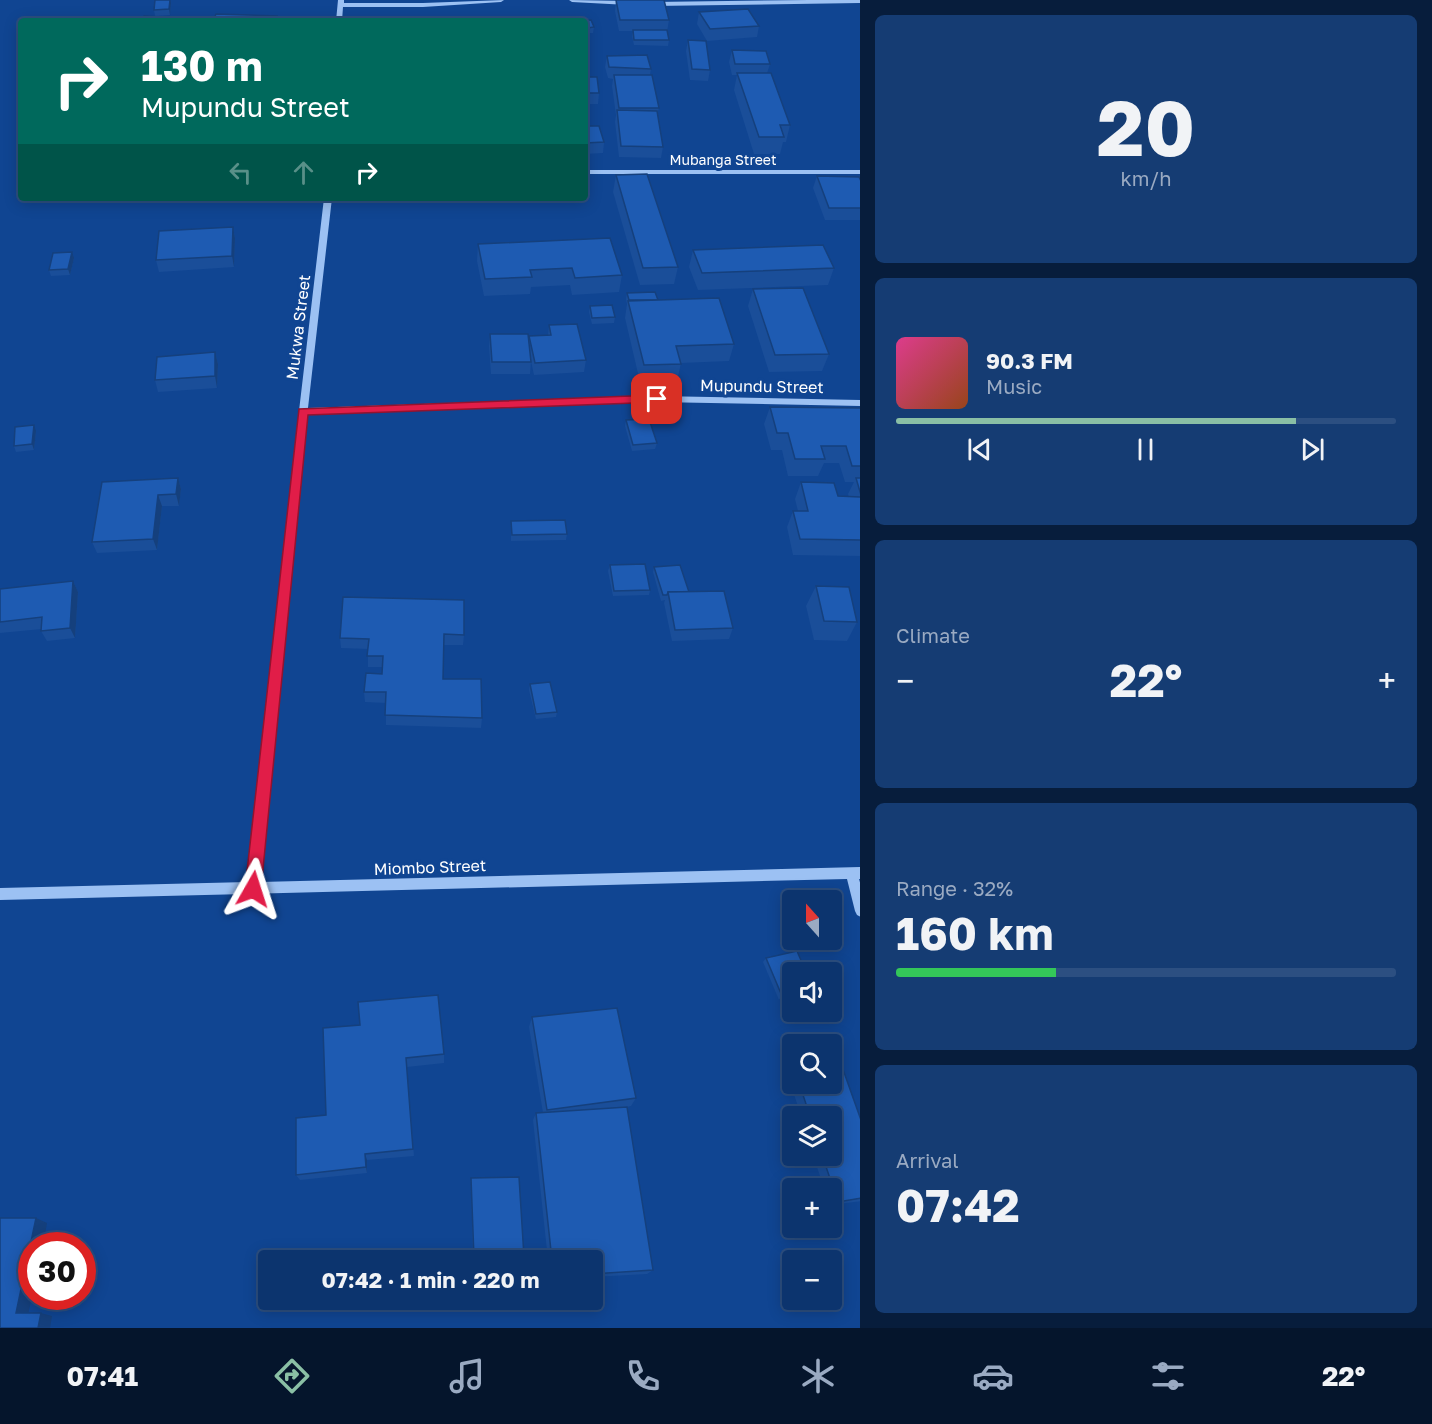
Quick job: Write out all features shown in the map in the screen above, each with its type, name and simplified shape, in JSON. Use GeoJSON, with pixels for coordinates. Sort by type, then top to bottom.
{"type":"FeatureCollection","features":[{"type":"Feature","properties":{"kind":"street"},"geometry":{"type":"LineString","coordinates":[[339,18],[341,2],[435,4],[501,0]]}},
{"type":"Feature","properties":{"kind":"street"},"geometry":{"type":"LineString","coordinates":[[572,0],[630,3]]}},
{"type":"Feature","properties":{"kind":"street"},"geometry":{"type":"LineString","coordinates":[[642,3],[722,5],[860,1]]}},
{"type":"Feature","properties":{"kind":"street","name":"Mubanga Street"},"geometry":{"type":"LineString","coordinates":[[588,172],[860,172]]}},
{"type":"Feature","properties":{"kind":"street","name":"Mukwa Street"},"geometry":{"type":"LineString","coordinates":[[253,889],[303,411],[328,201]]}},
{"type":"Feature","properties":{"kind":"street","name":"Mupundu Street"},"geometry":{"type":"LineString","coordinates":[[303,411],[657,399],[860,403]]}},
{"type":"Feature","properties":{"kind":"street"},"geometry":{"type":"LineString","coordinates":[[856,873],[860,903]]}},
{"type":"Feature","properties":{"kind":"street","name":"Miombo Street"},"geometry":{"type":"LineString","coordinates":[[0,894],[856,873]]}},
{"type":"Feature","properties":{"kind":"building"},"geometry":{"type":"Polygon","coordinates":[[[155,0],[170,0],[169,9],[154,10],[155,0]]]}},
{"type":"Feature","properties":{"kind":"building"},"geometry":{"type":"Polygon","coordinates":[[[616,0],[664,0],[669,20],[620,20],[616,0]]]}},
{"type":"Feature","properties":{"kind":"building"},"geometry":{"type":"Polygon","coordinates":[[[748,9],[759,26],[710,29],[699,12],[748,9]]]}},
{"type":"Feature","properties":{"kind":"building"},"geometry":{"type":"Polygon","coordinates":[[[216,14],[277,16],[277,18],[214,18],[216,14]]]}},
{"type":"Feature","properties":{"kind":"building"},"geometry":{"type":"Polygon","coordinates":[[[144,16],[160,17],[160,18],[143,18],[144,16]]]}},
{"type":"Feature","properties":{"kind":"building"},"geometry":{"type":"Polygon","coordinates":[[[588,20],[591,20],[594,27],[588,28],[588,20]]]}},
{"type":"Feature","properties":{"kind":"building"},"geometry":{"type":"Polygon","coordinates":[[[633,30],[667,30],[669,40],[634,40],[633,30]]]}},
{"type":"Feature","properties":{"kind":"building"},"geometry":{"type":"Polygon","coordinates":[[[688,40],[706,41],[710,70],[692,69],[688,40]]]}},
{"type":"Feature","properties":{"kind":"building"},"geometry":{"type":"Polygon","coordinates":[[[732,50],[766,51],[770,64],[735,64],[732,50]]]}},
{"type":"Feature","properties":{"kind":"building"},"geometry":{"type":"Polygon","coordinates":[[[647,55],[651,69],[609,67],[607,56],[647,55]]]}},
{"type":"Feature","properties":{"kind":"building"},"geometry":{"type":"Polygon","coordinates":[[[737,73],[771,73],[790,125],[780,125],[784,137],[759,137],[737,73]]]}},
{"type":"Feature","properties":{"kind":"building"},"geometry":{"type":"Polygon","coordinates":[[[614,75],[652,75],[659,108],[619,108],[614,75]]]}},
{"type":"Feature","properties":{"kind":"building"},"geometry":{"type":"Polygon","coordinates":[[[588,77],[597,77],[599,93],[588,93],[588,77]]]}},
{"type":"Feature","properties":{"kind":"building"},"geometry":{"type":"Polygon","coordinates":[[[617,110],[657,111],[663,147],[621,146],[617,110]]]}},
{"type":"Feature","properties":{"kind":"building"},"geometry":{"type":"Polygon","coordinates":[[[588,126],[599,126],[604,142],[588,143],[588,126]]]}},
{"type":"Feature","properties":{"kind":"building"},"geometry":{"type":"Polygon","coordinates":[[[647,174],[678,267],[643,268],[616,175],[647,174]]]}},
{"type":"Feature","properties":{"kind":"building"},"geometry":{"type":"Polygon","coordinates":[[[817,176],[859,177],[860,208],[829,208],[817,176]]]}},
{"type":"Feature","properties":{"kind":"building"},"geometry":{"type":"Polygon","coordinates":[[[233,227],[232,256],[156,260],[159,231],[233,227]]]}},
{"type":"Feature","properties":{"kind":"building"},"geometry":{"type":"Polygon","coordinates":[[[610,238],[622,275],[575,278],[572,268],[530,270],[532,277],[485,279],[478,244],[610,238]]]}},
{"type":"Feature","properties":{"kind":"building"},"geometry":{"type":"Polygon","coordinates":[[[823,245],[834,268],[702,273],[693,250],[823,245]]]}},
{"type":"Feature","properties":{"kind":"building"},"geometry":{"type":"Polygon","coordinates":[[[72,252],[68,269],[49,270],[53,253],[72,252]]]}},
{"type":"Feature","properties":{"kind":"building"},"geometry":{"type":"Polygon","coordinates":[[[803,288],[829,354],[775,355],[753,289],[803,288]]]}},
{"type":"Feature","properties":{"kind":"building"},"geometry":{"type":"Polygon","coordinates":[[[655,292],[658,300],[629,300],[627,293],[655,292]]]}},
{"type":"Feature","properties":{"kind":"building"},"geometry":{"type":"Polygon","coordinates":[[[719,298],[734,344],[676,346],[681,364],[644,365],[628,301],[719,298]]]}},
{"type":"Feature","properties":{"kind":"building"},"geometry":{"type":"Polygon","coordinates":[[[612,305],[615,317],[592,318],[590,306],[612,305]]]}},
{"type":"Feature","properties":{"kind":"building"},"geometry":{"type":"Polygon","coordinates":[[[577,324],[586,360],[535,363],[529,336],[551,335],[549,325],[577,324]]]}},
{"type":"Feature","properties":{"kind":"building"},"geometry":{"type":"Polygon","coordinates":[[[490,334],[528,334],[531,362],[492,362],[490,334]]]}},
{"type":"Feature","properties":{"kind":"building"},"geometry":{"type":"Polygon","coordinates":[[[215,352],[215,376],[155,380],[157,357],[215,352]]]}},
{"type":"Feature","properties":{"kind":"building"},"geometry":{"type":"Polygon","coordinates":[[[770,407],[860,408],[860,466],[852,466],[846,446],[821,446],[825,459],[795,459],[788,433],[777,433],[770,407]]]}},
{"type":"Feature","properties":{"kind":"building"},"geometry":{"type":"Polygon","coordinates":[[[649,419],[657,443],[633,445],[626,420],[649,419]]]}},
{"type":"Feature","properties":{"kind":"building"},"geometry":{"type":"Polygon","coordinates":[[[34,425],[32,444],[14,446],[15,427],[34,425]]]}},
{"type":"Feature","properties":{"kind":"building"},"geometry":{"type":"Polygon","coordinates":[[[178,478],[176,494],[158,495],[153,539],[92,542],[102,482],[178,478]]]}},
{"type":"Feature","properties":{"kind":"building"},"geometry":{"type":"Polygon","coordinates":[[[856,478],[860,478],[860,492],[856,478]]]}},
{"type":"Feature","properties":{"kind":"building"},"geometry":{"type":"Polygon","coordinates":[[[801,482],[834,483],[838,496],[860,497],[860,540],[800,539],[793,511],[808,511],[801,482]]]}},
{"type":"Feature","properties":{"kind":"building"},"geometry":{"type":"Polygon","coordinates":[[[565,520],[567,534],[512,535],[511,521],[565,520]]]}},
{"type":"Feature","properties":{"kind":"building"},"geometry":{"type":"Polygon","coordinates":[[[645,564],[650,590],[614,591],[610,565],[645,564]]]}},
{"type":"Feature","properties":{"kind":"building"},"geometry":{"type":"Polygon","coordinates":[[[680,565],[689,592],[668,592],[667,595],[663,595],[654,567],[680,565]]]}},
{"type":"Feature","properties":{"kind":"building"},"geometry":{"type":"Polygon","coordinates":[[[73,581],[70,628],[41,631],[42,617],[0,622],[0,589],[73,581]]]}},
{"type":"Feature","properties":{"kind":"building"},"geometry":{"type":"Polygon","coordinates":[[[816,586],[849,587],[857,622],[824,621],[816,586]]]}},
{"type":"Feature","properties":{"kind":"building"},"geometry":{"type":"Polygon","coordinates":[[[724,591],[733,628],[675,630],[668,592],[724,591]]]}},
{"type":"Feature","properties":{"kind":"building"},"geometry":{"type":"Polygon","coordinates":[[[343,597],[464,600],[464,635],[444,634],[443,679],[481,679],[482,718],[385,715],[386,692],[364,692],[366,673],[382,674],[383,656],[367,656],[369,639],[340,638],[343,597]]]}},
{"type":"Feature","properties":{"kind":"building"},"geometry":{"type":"Polygon","coordinates":[[[550,682],[557,712],[536,714],[530,684],[550,682]]]}},
{"type":"Feature","properties":{"kind":"building"},"geometry":{"type":"Polygon","coordinates":[[[797,951],[802,962],[782,962],[782,996],[766,958],[797,951]]]}},
{"type":"Feature","properties":{"kind":"building"},"geometry":{"type":"Polygon","coordinates":[[[438,995],[444,1054],[406,1058],[413,1149],[365,1154],[366,1167],[296,1175],[296,1118],[326,1115],[323,1028],[360,1025],[358,1002],[438,995]]]}},
{"type":"Feature","properties":{"kind":"building"},"geometry":{"type":"Polygon","coordinates":[[[617,1008],[636,1098],[547,1110],[532,1017],[617,1008]]]}},
{"type":"Feature","properties":{"kind":"building"},"geometry":{"type":"Polygon","coordinates":[[[842,1067],[860,1117],[860,1198],[842,1201],[842,1178],[830,1178],[826,1166],[842,1166],[842,1106],[807,1106],[803,1094],[842,1094],[842,1067]]]}},
{"type":"Feature","properties":{"kind":"building"},"geometry":{"type":"Polygon","coordinates":[[[627,1107],[653,1270],[603,1273],[603,1250],[551,1250],[536,1113],[627,1107]]]}},
{"type":"Feature","properties":{"kind":"building"},"geometry":{"type":"Polygon","coordinates":[[[519,1177],[524,1250],[474,1250],[471,1178],[519,1177]]]}},
{"type":"Feature","properties":{"kind":"building"},"geometry":{"type":"Polygon","coordinates":[[[0,1218],[36,1218],[33,1232],[18,1232],[16,1313],[41,1313],[38,1328],[0,1328],[0,1218]]]}},
{"type":"Feature","properties":{"kind":"route"},"geometry":{"type":"LineString","coordinates":[[253,889],[303,411],[657,399]]}}]}
